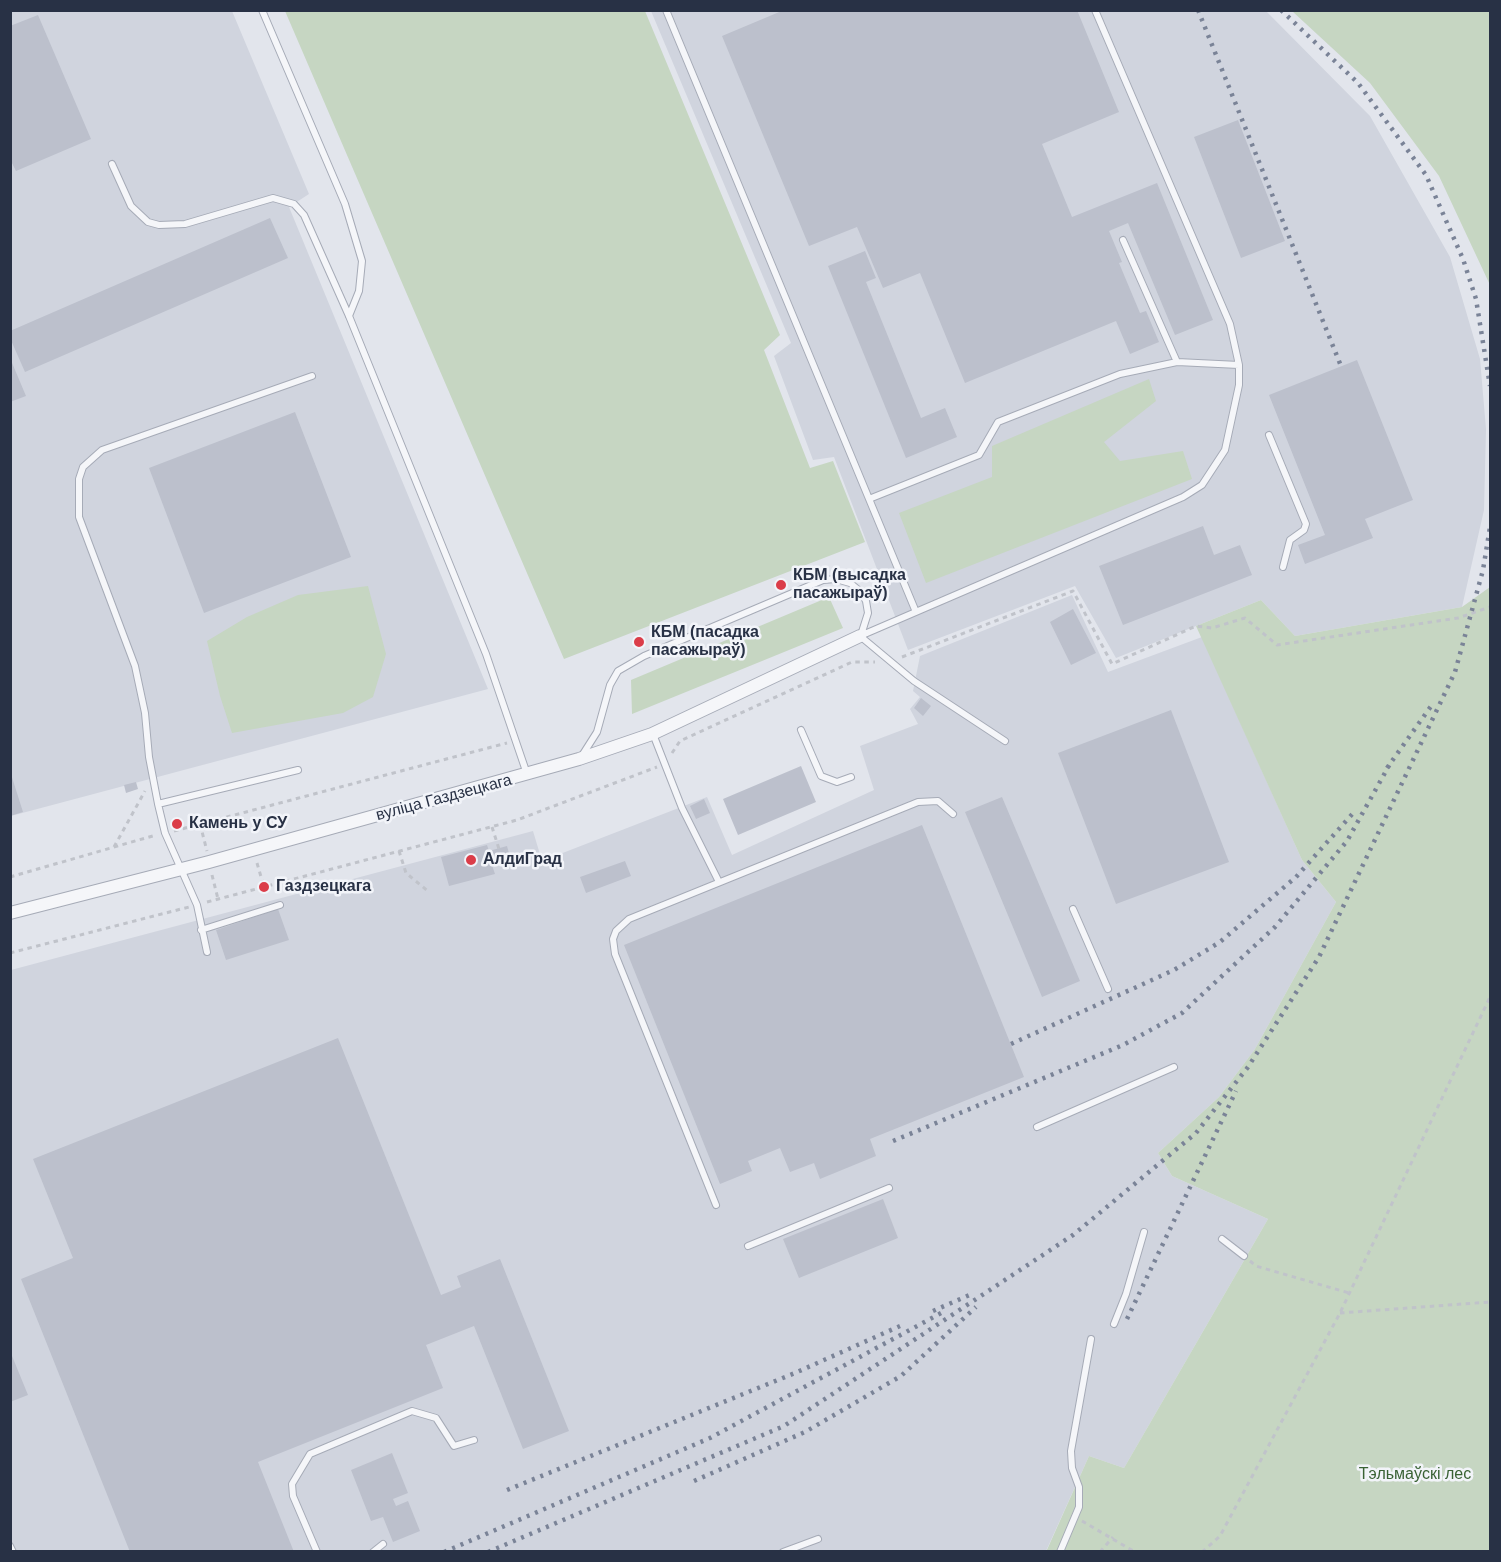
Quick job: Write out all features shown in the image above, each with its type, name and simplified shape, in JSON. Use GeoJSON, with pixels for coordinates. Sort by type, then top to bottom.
{"type":"FeatureCollection","features":[{"type":"Feature","properties":{"kind":"street","name":"вуліца Газдзецкага"},"geometry":{"type":"LineString","coordinates":[[10,913],[253,850],[579,759],[652,734],[860,636]]}},
{"type":"Feature","properties":{"kind":"lane"},"geometry":{"type":"LineString","coordinates":[[262,10],[345,204],[362,261],[359,291],[349,316]]}},
{"type":"Feature","properties":{"kind":"lane"},"geometry":{"type":"LineString","coordinates":[[666,10],[916,612]]}},
{"type":"Feature","properties":{"kind":"lane"},"geometry":{"type":"LineString","coordinates":[[860,636],[1183,497],[1202,485],[1225,450],[1232,427],[1239,385],[1236,344],[1222,301],[1095,10]]}},
{"type":"Feature","properties":{"kind":"lane"},"geometry":{"type":"LineString","coordinates":[[112,164],[131,206],[148,222],[159,225],[185,224],[273,198],[294,204],[304,215],[349,316],[486,654],[527,775]]}},
{"type":"Feature","properties":{"kind":"lane"},"geometry":{"type":"LineString","coordinates":[[1123,240],[1177,362]]}},
{"type":"Feature","properties":{"kind":"lane"},"geometry":{"type":"LineString","coordinates":[[869,499],[979,454],[998,422],[1120,374],[1177,362],[1239,365]]}},
{"type":"Feature","properties":{"kind":"lane"},"geometry":{"type":"LineString","coordinates":[[207,952],[197,905],[165,833],[153,777],[139,682],[79,517],[77,505],[79,478],[91,458],[102,450],[312,376]]}},
{"type":"Feature","properties":{"kind":"lane"},"geometry":{"type":"LineString","coordinates":[[1269,435],[1306,524],[1304,530],[1290,540],[1283,567]]}},
{"type":"Feature","properties":{"kind":"lane"},"geometry":{"type":"LineString","coordinates":[[579,759],[597,732],[610,685],[618,671],[637,659],[823,580],[850,583],[860,591],[866,601],[868,613],[860,636]]}},
{"type":"Feature","properties":{"kind":"lane"},"geometry":{"type":"LineString","coordinates":[[860,636],[915,681],[1005,741]]}},
{"type":"Feature","properties":{"kind":"lane"},"geometry":{"type":"LineString","coordinates":[[801,730],[821,776],[837,782],[851,777]]}},
{"type":"Feature","properties":{"kind":"lane"},"geometry":{"type":"LineString","coordinates":[[652,734],[682,808],[719,882]]}},
{"type":"Feature","properties":{"kind":"lane"},"geometry":{"type":"LineString","coordinates":[[158,804],[298,770]]}},
{"type":"Feature","properties":{"kind":"lane"},"geometry":{"type":"LineString","coordinates":[[716,1205],[615,954],[613,939],[616,931],[629,919],[918,802],[938,801],[953,814]]}},
{"type":"Feature","properties":{"kind":"lane"},"geometry":{"type":"LineString","coordinates":[[201,930],[280,905]]}},
{"type":"Feature","properties":{"kind":"lane"},"geometry":{"type":"LineString","coordinates":[[1073,909],[1108,989]]}},
{"type":"Feature","properties":{"kind":"lane"},"geometry":{"type":"LineString","coordinates":[[1037,1127],[1174,1067]]}},
{"type":"Feature","properties":{"kind":"lane"},"geometry":{"type":"LineString","coordinates":[[748,1246],[889,1188]]}},
{"type":"Feature","properties":{"kind":"lane"},"geometry":{"type":"LineString","coordinates":[[1114,1324],[1126,1294],[1144,1232]]}},
{"type":"Feature","properties":{"kind":"lane"},"geometry":{"type":"LineString","coordinates":[[1222,1239],[1244,1256]]}},
{"type":"Feature","properties":{"kind":"lane"},"geometry":{"type":"LineString","coordinates":[[1060,1551],[1075,1518],[1080,1497],[1071,1451],[1091,1339]]}},
{"type":"Feature","properties":{"kind":"lane"},"geometry":{"type":"LineString","coordinates":[[317,1551],[293,1496],[292,1484],[310,1454],[412,1411],[436,1418],[454,1446],[474,1440]]}},
{"type":"Feature","properties":{"kind":"lane"},"geometry":{"type":"LineString","coordinates":[[783,1551],[818,1539]]}},
{"type":"Feature","properties":{"kind":"lane"},"geometry":{"type":"LineString","coordinates":[[373,1551],[383,1544]]}},
{"type":"Feature","properties":{"kind":"lane"},"geometry":{"type":"LineString","coordinates":[[10,1546],[13,1551]]}},
{"type":"Feature","properties":{"kind":"path"},"geometry":{"type":"LineString","coordinates":[[10,953],[517,820],[665,764],[680,741],[852,662],[891,662],[1073,591],[1112,664],[1196,626],[1212,628],[1245,618],[1277,645],[1458,618],[1491,607]]}},
{"type":"Feature","properties":{"kind":"path"},"geometry":{"type":"LineString","coordinates":[[10,877],[165,833],[516,740]]}},
{"type":"Feature","properties":{"kind":"path"},"geometry":{"type":"LineString","coordinates":[[114,847],[153,777]]}},
{"type":"Feature","properties":{"kind":"path"},"geometry":{"type":"LineString","coordinates":[[492,827],[499,849]]}},
{"type":"Feature","properties":{"kind":"path"},"geometry":{"type":"LineString","coordinates":[[253,850],[264,887]]}},
{"type":"Feature","properties":{"kind":"path"},"geometry":{"type":"LineString","coordinates":[[399,851],[406,873],[429,892]]}},
{"type":"Feature","properties":{"kind":"path"},"geometry":{"type":"LineString","coordinates":[[1202,1551],[1220,1536],[1340,1313],[1491,997]]}},
{"type":"Feature","properties":{"kind":"path"},"geometry":{"type":"LineString","coordinates":[[1244,1256],[1256,1266],[1349,1293]]}},
{"type":"Feature","properties":{"kind":"path"},"geometry":{"type":"LineString","coordinates":[[1340,1313],[1491,1302]]}},
{"type":"Feature","properties":{"kind":"path"},"geometry":{"type":"LineString","coordinates":[[1075,1518],[1135,1551]]}},
{"type":"Feature","properties":{"kind":"path"},"geometry":{"type":"LineString","coordinates":[[1100,1551],[1113,1537]]}},
{"type":"Feature","properties":{"kind":"shaded area"},"geometry":{"type":"Polygon","coordinates":[[[11,11],[232,11],[309,194],[289,207],[488,689],[11,816],[11,11]]]}},
{"type":"Feature","properties":{"kind":"shaded area"},"geometry":{"type":"Polygon","coordinates":[[[651,11],[1266,11],[1370,116],[1450,257],[1480,359],[1486,429],[1484,510],[1462,607],[1295,636],[1261,600],[1116,658],[1075,586],[908,650],[834,457],[813,460],[774,356],[791,343],[651,11]]]}},
{"type":"Feature","properties":{"kind":"shaded area"},"geometry":{"type":"Polygon","coordinates":[[[1072,595],[1108,672],[1202,637],[1302,860],[1336,902],[1255,1049],[1219,1097],[1158,1153],[1172,1176],[1268,1219],[1124,1468],[1089,1456],[1046,1551],[11,1552],[11,970],[533,831],[542,861],[707,797],[732,855],[874,790],[860,746],[918,724],[910,709],[920,697],[913,691],[920,656],[1072,595]]]}},
{"type":"Feature","properties":{"kind":"green space"},"geometry":{"type":"Polygon","coordinates":[[[285,11],[645,11],[780,335],[764,350],[810,468],[833,461],[865,542],[564,659],[285,11]]]}},
{"type":"Feature","properties":{"kind":"green space"},"geometry":{"type":"Polygon","coordinates":[[[1292,11],[1490,11],[1490,285],[1439,176],[1370,83],[1292,11]]]}},
{"type":"Feature","properties":{"kind":"green space"},"geometry":{"type":"Polygon","coordinates":[[[1149,379],[1156,401],[1104,442],[1120,461],[1183,451],[1192,479],[926,583],[899,513],[992,477],[992,446],[1149,379]]]}},
{"type":"Feature","properties":{"kind":"green space"},"geometry":{"type":"Polygon","coordinates":[[[368,586],[386,654],[373,697],[343,713],[232,733],[220,696],[207,641],[247,617],[298,595],[368,586]]]}},
{"type":"Feature","properties":{"kind":"green space","name":"Тэльмаўскі лес"},"geometry":{"type":"Polygon","coordinates":[[[1490,587],[1490,1551],[1046,1552],[1089,1456],[1124,1468],[1268,1219],[1172,1176],[1158,1153],[1219,1097],[1255,1049],[1336,902],[1302,860],[1196,626],[1261,600],[1295,636],[1462,607],[1490,587]]]}},
{"type":"Feature","properties":{"kind":"green space"},"geometry":{"type":"Polygon","coordinates":[[[829,597],[843,628],[632,714],[631,680],[829,597]]]}},
{"type":"Feature","properties":{"kind":"building"},"geometry":{"type":"Polygon","coordinates":[[[784,10],[1077,10],[1119,112],[1042,144],[1072,217],[1157,183],[1213,320],[1175,335],[1128,223],[1109,231],[1122,262],[1119,263],[1140,313],[1146,311],[1159,342],[1130,354],[1116,321],[965,383],[920,273],[883,288],[857,227],[809,246],[722,36],[784,10]]]}},
{"type":"Feature","properties":{"kind":"building"},"geometry":{"type":"Polygon","coordinates":[[[38,15],[91,139],[16,171],[10,159],[10,26],[38,15]]]}},
{"type":"Feature","properties":{"kind":"building"},"geometry":{"type":"Polygon","coordinates":[[[1238,120],[1285,241],[1241,258],[1194,137],[1238,120]]]}},
{"type":"Feature","properties":{"kind":"building"},"geometry":{"type":"Polygon","coordinates":[[[270,218],[288,258],[25,372],[10,338],[10,331],[270,218]]]}},
{"type":"Feature","properties":{"kind":"building"},"geometry":{"type":"Polygon","coordinates":[[[865,251],[876,278],[866,282],[921,418],[945,408],[957,437],[906,458],[828,266],[865,251]]]}},
{"type":"Feature","properties":{"kind":"building"},"geometry":{"type":"Polygon","coordinates":[[[10,358],[26,396],[10,402],[10,358]]]}},
{"type":"Feature","properties":{"kind":"building"},"geometry":{"type":"Polygon","coordinates":[[[1357,360],[1413,500],[1365,519],[1373,538],[1305,564],[1298,545],[1325,535],[1269,395],[1357,360]]]}},
{"type":"Feature","properties":{"kind":"building"},"geometry":{"type":"Polygon","coordinates":[[[295,412],[351,557],[204,613],[149,468],[295,412]]]}},
{"type":"Feature","properties":{"kind":"building"},"geometry":{"type":"Polygon","coordinates":[[[1203,526],[1214,555],[1240,545],[1252,575],[1123,625],[1099,566],[1203,526]]]}},
{"type":"Feature","properties":{"kind":"building"},"geometry":{"type":"Polygon","coordinates":[[[1073,609],[1096,653],[1071,665],[1050,622],[1073,609]]]}},
{"type":"Feature","properties":{"kind":"building"},"geometry":{"type":"Polygon","coordinates":[[[921,698],[931,706],[923,716],[914,708],[921,698]]]}},
{"type":"Feature","properties":{"kind":"building"},"geometry":{"type":"Polygon","coordinates":[[[1171,710],[1229,862],[1116,904],[1058,753],[1171,710]]]}},
{"type":"Feature","properties":{"kind":"building"},"geometry":{"type":"Polygon","coordinates":[[[801,766],[816,802],[738,835],[723,799],[801,766]]]}},
{"type":"Feature","properties":{"kind":"building"},"geometry":{"type":"Polygon","coordinates":[[[10,771],[23,812],[10,816],[10,771]]]}},
{"type":"Feature","properties":{"kind":"building"},"geometry":{"type":"Polygon","coordinates":[[[136,782],[138,789],[126,793],[124,785],[136,782]]]}},
{"type":"Feature","properties":{"kind":"building"},"geometry":{"type":"Polygon","coordinates":[[[1002,797],[1080,981],[1042,997],[965,812],[1002,797]]]}},
{"type":"Feature","properties":{"kind":"building"},"geometry":{"type":"Polygon","coordinates":[[[704,799],[710,813],[696,819],[690,806],[704,799]]]}},
{"type":"Feature","properties":{"kind":"building"},"geometry":{"type":"Polygon","coordinates":[[[922,825],[1024,1077],[870,1139],[876,1156],[820,1179],[814,1163],[790,1172],[780,1148],[748,1161],[752,1171],[720,1184],[624,945],[922,825]]]}},
{"type":"Feature","properties":{"kind":"building"},"geometry":{"type":"Polygon","coordinates":[[[487,845],[489,851],[507,846],[511,861],[492,865],[495,874],[449,886],[441,857],[487,845]]]}},
{"type":"Feature","properties":{"kind":"building"},"geometry":{"type":"Polygon","coordinates":[[[625,861],[631,876],[586,893],[580,877],[625,861]]]}},
{"type":"Feature","properties":{"kind":"building"},"geometry":{"type":"Polygon","coordinates":[[[278,909],[289,940],[226,960],[216,930],[278,909]]]}},
{"type":"Feature","properties":{"kind":"building"},"geometry":{"type":"Polygon","coordinates":[[[338,1038],[441,1295],[461,1287],[457,1276],[500,1259],[569,1431],[523,1449],[474,1326],[426,1345],[443,1388],[258,1462],[294,1552],[130,1552],[21,1279],[73,1258],[33,1159],[338,1038]]]}},
{"type":"Feature","properties":{"kind":"building"},"geometry":{"type":"Polygon","coordinates":[[[883,1199],[898,1238],[799,1278],[783,1239],[883,1199]]]}},
{"type":"Feature","properties":{"kind":"building"},"geometry":{"type":"Polygon","coordinates":[[[10,1351],[28,1395],[10,1402],[10,1351]]]}},
{"type":"Feature","properties":{"kind":"building"},"geometry":{"type":"Polygon","coordinates":[[[392,1453],[408,1493],[393,1499],[396,1506],[408,1501],[420,1531],[393,1542],[383,1517],[371,1521],[351,1470],[392,1453]]]}},
{"type":"Feature","properties":{"kind":"railway"},"geometry":{"type":"LineString","coordinates":[[1198,10],[1341,366]]}},
{"type":"Feature","properties":{"kind":"railway"},"geometry":{"type":"LineString","coordinates":[[1281,10],[1358,83],[1426,175],[1463,259],[1476,299],[1490,386]]}},
{"type":"Feature","properties":{"kind":"railway"},"geometry":{"type":"LineString","coordinates":[[488,1552],[784,1426],[1073,1235],[1196,1133],[1248,1067],[1319,957],[1455,672],[1483,570],[1490,527]]}},
{"type":"Feature","properties":{"kind":"railway"},"geometry":{"type":"LineString","coordinates":[[1387,768],[1434,702]]}},
{"type":"Feature","properties":{"kind":"railway"},"geometry":{"type":"LineString","coordinates":[[893,1141],[1123,1045],[1182,1013],[1275,927],[1347,841],[1391,762]]}},
{"type":"Feature","properties":{"kind":"railway"},"geometry":{"type":"LineString","coordinates":[[1011,1044],[1174,970],[1220,942],[1296,877],[1355,811]]}},
{"type":"Feature","properties":{"kind":"railway"},"geometry":{"type":"LineString","coordinates":[[1127,1319],[1236,1091]]}},
{"type":"Feature","properties":{"kind":"railway"},"geometry":{"type":"LineString","coordinates":[[933,1311],[974,1293]]}},
{"type":"Feature","properties":{"kind":"railway"},"geometry":{"type":"LineString","coordinates":[[694,1481],[805,1432],[901,1376],[976,1307]]}},
{"type":"Feature","properties":{"kind":"railway"},"geometry":{"type":"LineString","coordinates":[[444,1552],[710,1438],[943,1312]]}},
{"type":"Feature","properties":{"kind":"railway"},"geometry":{"type":"LineString","coordinates":[[507,1490],[795,1373],[900,1326]]}},
{"type":"Feature","properties":{"kind":"place","name":"КБМ (высадка пасажыраў)"},"geometry":{"type":"Point","coordinates":[781,585]}},
{"type":"Feature","properties":{"kind":"place","name":"КБМ (пасадка пасажыраў)"},"geometry":{"type":"Point","coordinates":[639,642]}},
{"type":"Feature","properties":{"kind":"place","name":"Камень у СУ"},"geometry":{"type":"Point","coordinates":[177,824]}},
{"type":"Feature","properties":{"kind":"place","name":"АлдиГрад"},"geometry":{"type":"Point","coordinates":[471,860]}},
{"type":"Feature","properties":{"kind":"place","name":"Газдзецкага"},"geometry":{"type":"Point","coordinates":[264,887]}}]}
